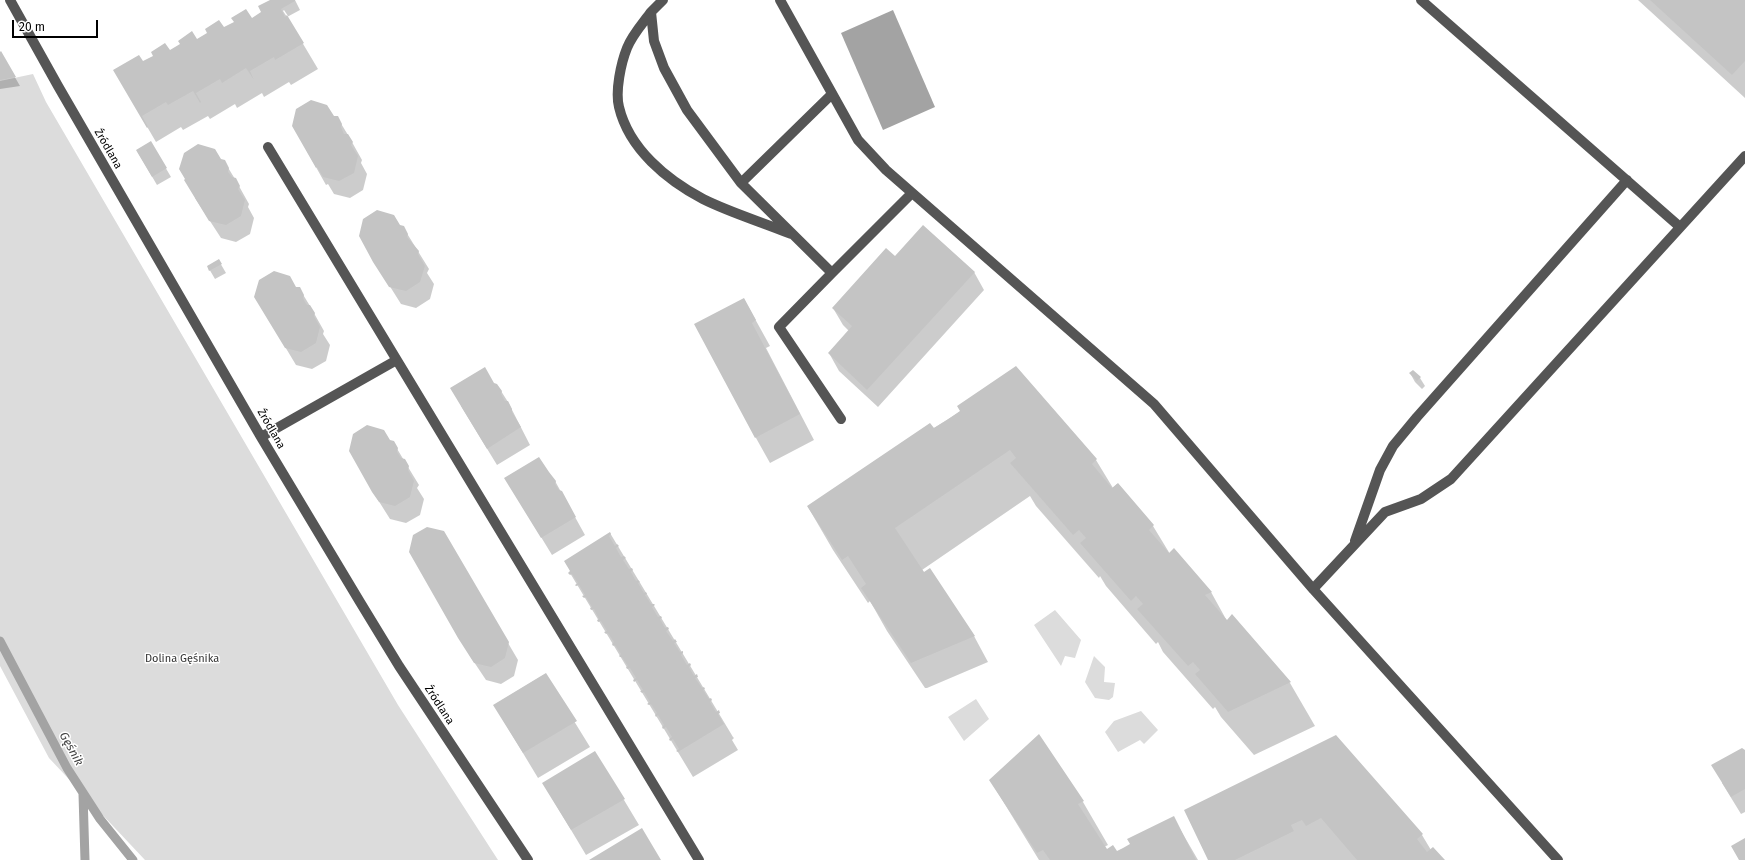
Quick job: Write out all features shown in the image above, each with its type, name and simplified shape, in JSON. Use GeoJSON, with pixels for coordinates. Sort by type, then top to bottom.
{"type":"FeatureCollection","features":[{"type":"Feature","properties":{"kind":"street","name":"Źródlana"},"geometry":{"type":"LineString","coordinates":[[10,0],[58,86],[261,437],[399,666],[528,860]]}},
{"type":"Feature","properties":{"kind":"street"},"geometry":{"type":"LineString","coordinates":[[663,0],[651,12],[627,46],[618,81],[618,107],[627,129],[640,150],[668,177],[703,199],[795,236]]}},
{"type":"Feature","properties":{"kind":"street"},"geometry":{"type":"LineString","coordinates":[[780,0],[858,140],[886,170],[1154,404],[1313,589],[1558,860]]}},
{"type":"Feature","properties":{"kind":"street"},"geometry":{"type":"LineString","coordinates":[[1421,0],[1680,227]]}},
{"type":"Feature","properties":{"kind":"street"},"geometry":{"type":"LineString","coordinates":[[651,12],[654,41],[664,68],[687,110],[741,183],[832,273]]}},
{"type":"Feature","properties":{"kind":"street"},"geometry":{"type":"LineString","coordinates":[[741,183],[832,94]]}},
{"type":"Feature","properties":{"kind":"street"},"geometry":{"type":"LineString","coordinates":[[268,147],[395,361],[524,569],[700,860]]}},
{"type":"Feature","properties":{"kind":"street"},"geometry":{"type":"LineString","coordinates":[[1313,589],[1385,512],[1421,499],[1451,479],[1745,156]]}},
{"type":"Feature","properties":{"kind":"street"},"geometry":{"type":"LineString","coordinates":[[1354,546],[1380,470],[1393,446],[1422,411],[1627,180]]}},
{"type":"Feature","properties":{"kind":"street"},"geometry":{"type":"LineString","coordinates":[[842,419],[779,327],[912,193]]}},
{"type":"Feature","properties":{"kind":"street"},"geometry":{"type":"LineString","coordinates":[[261,437],[395,361]]}},
{"type":"Feature","properties":{"kind":"green space","name":"Dolina Gęśnika"},"geometry":{"type":"Polygon","coordinates":[[[33,74],[46,102],[398,705],[498,860],[145,860],[49,758],[0,666],[0,81],[33,74]]]}},
{"type":"Feature","properties":{"kind":"green space"},"geometry":{"type":"Polygon","coordinates":[[[1055,610],[1081,640],[1075,658],[1065,656],[1061,666],[1034,625],[1055,610]]]}},
{"type":"Feature","properties":{"kind":"green space"},"geometry":{"type":"Polygon","coordinates":[[[1094,656],[1105,667],[1104,682],[1115,683],[1113,697],[1109,700],[1095,698],[1085,682],[1094,656]]]}},
{"type":"Feature","properties":{"kind":"green space"},"geometry":{"type":"Polygon","coordinates":[[[976,699],[989,719],[964,741],[948,717],[976,699]]]}},
{"type":"Feature","properties":{"kind":"green space"},"geometry":{"type":"Polygon","coordinates":[[[1141,711],[1158,730],[1144,744],[1140,740],[1118,752],[1105,732],[1114,721],[1141,711]]]}},
{"type":"Feature","properties":{"kind":"shaded area"},"geometry":{"type":"Polygon","coordinates":[[[893,10],[935,107],[883,130],[841,33],[893,10]]]}},
{"type":"Feature","properties":{"kind":"building"},"geometry":{"type":"Polygon","coordinates":[[[270,0],[295,0],[281,9],[285,17],[287,15],[304,43],[275,60],[274,57],[250,71],[254,80],[246,68],[222,83],[220,79],[196,93],[201,102],[200,103],[193,91],[168,105],[166,102],[142,116],[148,127],[147,128],[113,70],[139,55],[143,61],[153,56],[151,52],[165,43],[170,50],[180,44],[178,41],[192,31],[197,39],[207,33],[205,29],[219,20],[224,27],[234,22],[231,18],[246,9],[252,18],[261,12],[258,6],[270,0]]]}},
{"type":"Feature","properties":{"kind":"building"},"geometry":{"type":"Polygon","coordinates":[[[1650,0],[1745,0],[1745,61],[1732,75],[1650,0]]]}},
{"type":"Feature","properties":{"kind":"building"},"geometry":{"type":"Polygon","coordinates":[[[1,51],[16,77],[0,80],[1,51]]]}},
{"type":"Feature","properties":{"kind":"building"},"geometry":{"type":"Polygon","coordinates":[[[311,100],[327,105],[334,116],[338,116],[342,124],[341,127],[344,134],[348,134],[353,142],[351,145],[358,156],[354,173],[339,181],[323,177],[317,167],[316,168],[292,126],[296,109],[311,100]]]}},
{"type":"Feature","properties":{"kind":"building"},"geometry":{"type":"Polygon","coordinates":[[[151,141],[167,168],[152,177],[136,150],[151,141]]]}},
{"type":"Feature","properties":{"kind":"building"},"geometry":{"type":"Polygon","coordinates":[[[198,144],[215,149],[221,159],[225,160],[229,168],[228,172],[232,177],[236,178],[240,186],[238,189],[245,200],[241,216],[226,225],[209,221],[179,169],[184,153],[198,144]]]}},
{"type":"Feature","properties":{"kind":"building"},"geometry":{"type":"Polygon","coordinates":[[[377,210],[394,215],[400,225],[404,226],[408,234],[407,237],[419,251],[418,254],[425,266],[420,282],[406,291],[389,287],[359,236],[363,219],[377,210]]]}},
{"type":"Feature","properties":{"kind":"building"},"geometry":{"type":"Polygon","coordinates":[[[923,225],[975,272],[867,390],[828,353],[852,326],[832,308],[886,248],[895,256],[923,225]]]}},
{"type":"Feature","properties":{"kind":"building"},"geometry":{"type":"Polygon","coordinates":[[[219,259],[222,264],[209,271],[207,266],[219,259]]]}},
{"type":"Feature","properties":{"kind":"building"},"geometry":{"type":"Polygon","coordinates":[[[274,271],[290,276],[296,287],[300,287],[304,295],[303,298],[305,302],[307,305],[310,305],[315,313],[314,316],[320,327],[316,343],[301,352],[285,348],[254,297],[259,280],[274,271]]]}},
{"type":"Feature","properties":{"kind":"building"},"geometry":{"type":"Polygon","coordinates":[[[744,298],[756,320],[752,323],[800,414],[755,438],[694,324],[744,298]]]}},
{"type":"Feature","properties":{"kind":"building"},"geometry":{"type":"Polygon","coordinates":[[[1016,366],[1097,459],[1092,464],[1112,488],[1118,483],[1154,525],[1149,530],[1169,553],[1174,548],[1212,592],[1205,595],[1227,620],[1232,614],[1291,682],[1228,712],[1195,674],[1200,670],[1193,662],[1188,666],[1137,609],[1143,604],[1136,596],[1131,601],[1080,543],[1086,538],[1079,530],[1073,535],[1010,463],[1016,458],[1010,450],[895,528],[924,572],[930,568],[975,636],[911,663],[861,588],[866,584],[848,556],[842,560],[807,506],[930,423],[934,428],[947,420],[960,411],[957,406],[1016,366]]]}},
{"type":"Feature","properties":{"kind":"building"},"geometry":{"type":"Polygon","coordinates":[[[485,367],[494,383],[497,384],[502,391],[501,394],[505,401],[508,401],[512,412],[521,427],[487,449],[450,388],[485,367]]]}},
{"type":"Feature","properties":{"kind":"building"},"geometry":{"type":"Polygon","coordinates":[[[1413,370],[1421,377],[1417,381],[1409,373],[1413,370]]]}},
{"type":"Feature","properties":{"kind":"building"},"geometry":{"type":"Polygon","coordinates":[[[367,425],[384,430],[390,440],[394,441],[398,448],[397,452],[401,458],[405,459],[409,466],[408,470],[414,481],[410,497],[395,506],[379,502],[349,451],[353,434],[367,425]]]}},
{"type":"Feature","properties":{"kind":"building"},"geometry":{"type":"Polygon","coordinates":[[[539,457],[556,481],[555,484],[559,490],[562,491],[576,517],[541,538],[504,478],[539,457]]]}},
{"type":"Feature","properties":{"kind":"building"},"geometry":{"type":"Polygon","coordinates":[[[427,527],[444,531],[509,642],[505,658],[491,667],[474,663],[409,552],[413,535],[427,527]]]}},
{"type":"Feature","properties":{"kind":"building"},"geometry":{"type":"Polygon","coordinates":[[[610,532],[611,534],[609,536],[615,546],[617,544],[619,546],[616,548],[621,557],[624,556],[626,558],[623,560],[629,569],[632,568],[633,570],[631,572],[636,581],[638,580],[640,582],[638,583],[644,593],[646,592],[647,594],[645,595],[651,604],[655,605],[652,607],[658,617],[661,616],[662,618],[660,619],[665,628],[668,627],[669,629],[666,631],[673,641],[675,639],[677,642],[674,643],[680,652],[683,651],[681,655],[687,665],[690,663],[691,665],[689,667],[694,676],[697,674],[698,677],[695,678],[702,688],[704,687],[705,689],[703,690],[709,699],[711,698],[712,700],[710,702],[716,712],[719,710],[720,713],[718,714],[724,724],[678,752],[676,751],[679,749],[673,739],[670,741],[669,739],[672,737],[666,727],[663,729],[662,727],[664,725],[658,715],[656,717],[655,715],[657,713],[651,704],[647,704],[650,702],[644,692],[642,693],[640,691],[643,690],[637,680],[634,682],[633,680],[636,678],[630,668],[627,669],[626,667],[628,666],[622,657],[619,656],[621,654],[615,645],[613,646],[612,644],[614,642],[608,633],[606,634],[604,632],[607,631],[601,621],[598,622],[597,620],[599,619],[594,609],[591,610],[590,608],[592,607],[586,597],[584,598],[582,596],[585,595],[579,585],[575,585],[578,583],[572,574],[570,575],[568,573],[570,571],[564,561],[610,532]]]}},
{"type":"Feature","properties":{"kind":"building"},"geometry":{"type":"Polygon","coordinates":[[[546,673],[577,721],[523,753],[493,705],[546,673]]]}},
{"type":"Feature","properties":{"kind":"building"},"geometry":{"type":"Polygon","coordinates":[[[1039,734],[1084,801],[1078,804],[1107,849],[1113,845],[1117,851],[1130,844],[1127,839],[1174,816],[1196,860],[1050,860],[1043,850],[1037,853],[989,780],[1039,734]]]}},
{"type":"Feature","properties":{"kind":"building"},"geometry":{"type":"Polygon","coordinates":[[[1336,735],[1423,834],[1417,839],[1427,852],[1433,847],[1445,860],[1357,860],[1321,818],[1306,826],[1302,820],[1291,825],[1294,831],[1235,860],[1208,860],[1184,810],[1336,735]]]}},
{"type":"Feature","properties":{"kind":"building"},"geometry":{"type":"Polygon","coordinates":[[[1742,748],[1745,750],[1745,789],[1731,797],[1711,765],[1742,748]]]}},
{"type":"Feature","properties":{"kind":"building"},"geometry":{"type":"Polygon","coordinates":[[[595,751],[625,799],[571,830],[542,783],[595,751]]]}},
{"type":"Feature","properties":{"kind":"building"},"geometry":{"type":"Polygon","coordinates":[[[642,828],[661,860],[589,860],[642,828]]]}},
{"type":"Feature","properties":{"kind":"building"},"geometry":{"type":"Polygon","coordinates":[[[1745,838],[1745,860],[1739,860],[1731,846],[1745,838]]]}},
{"type":"Feature","properties":{"kind":"waterway","name":"Gęśnik"},"geometry":{"type":"LineString","coordinates":[[0,641],[67,768],[100,819],[133,860]]}},
{"type":"Feature","properties":{"kind":"waterway"},"geometry":{"type":"LineString","coordinates":[[83,794],[85,860]]}}]}
